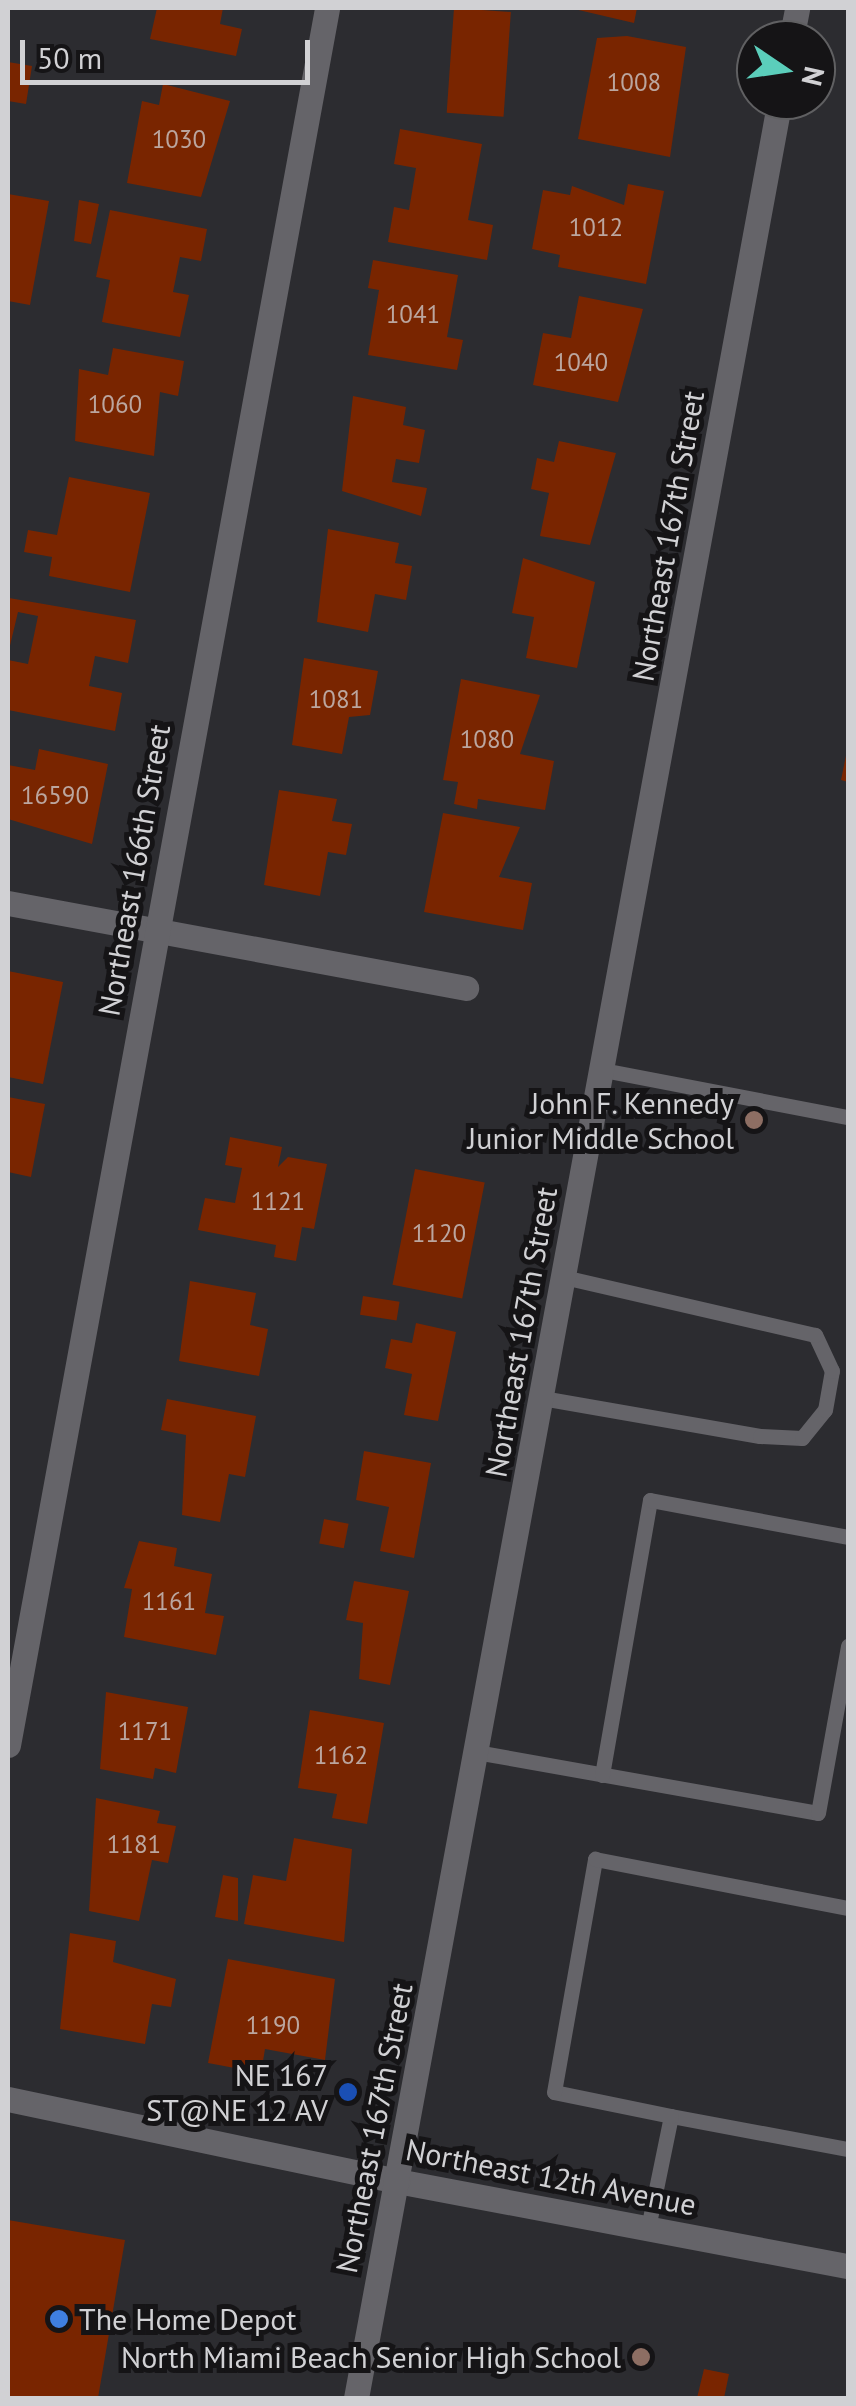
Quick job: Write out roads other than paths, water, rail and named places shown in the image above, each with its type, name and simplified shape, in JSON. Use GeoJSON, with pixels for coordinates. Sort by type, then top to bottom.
{"type":"FeatureCollection","features":[{"type":"Feature","properties":{"kind":"street","name":"Northeast 166th Street"},"geometry":{"type":"LineString","coordinates":[[8,1745],[327,8]]}},
{"type":"Feature","properties":{"kind":"street","name":"Northeast 167th Street"},"geometry":{"type":"LineString","coordinates":[[356,2398],[776,120]]}},
{"type":"Feature","properties":{"kind":"street"},"geometry":{"type":"LineString","coordinates":[[8,902],[466,988]]}},
{"type":"Feature","properties":{"kind":"street","name":"Northeast 12th Avenue"},"geometry":{"type":"LineString","coordinates":[[8,2099],[397,2181],[848,2266]]}},
{"type":"Feature","properties":{"kind":"lane"},"geometry":{"type":"LineString","coordinates":[[603,1070],[848,1117]]}},
{"type":"Feature","properties":{"kind":"lane"},"geometry":{"type":"LineString","coordinates":[[542,1398],[760,1436],[802,1438],[825,1410],[832,1371],[816,1335],[564,1276]]}},
{"type":"Feature","properties":{"kind":"lane"},"geometry":{"type":"LineString","coordinates":[[602,1775],[650,1500],[848,1536]]}},
{"type":"Feature","properties":{"kind":"lane"},"geometry":{"type":"LineString","coordinates":[[476,1752],[818,1813],[848,1646]]}},
{"type":"Feature","properties":{"kind":"lane"},"geometry":{"type":"LineString","coordinates":[[848,1908],[595,1859],[554,2092],[848,2150]]}},
{"type":"Feature","properties":{"kind":"lane"},"geometry":{"type":"LineString","coordinates":[[648,2228],[671,2116]]}},
{"type":"Feature","properties":{"kind":"place","name":"John F. Kennedy Junior Middle School"},"geometry":{"type":"Point","coordinates":[754,1120]}},
{"type":"Feature","properties":{"kind":"place","name":"NE 167 ST@NE 12 AV"},"geometry":{"type":"Point","coordinates":[348,2092]}},
{"type":"Feature","properties":{"kind":"place","name":"The Home Depot"},"geometry":{"type":"Point","coordinates":[59,2319]}},
{"type":"Feature","properties":{"kind":"place","name":"North Miami Beach Senior High School"},"geometry":{"type":"Point","coordinates":[641,2357]}}]}
